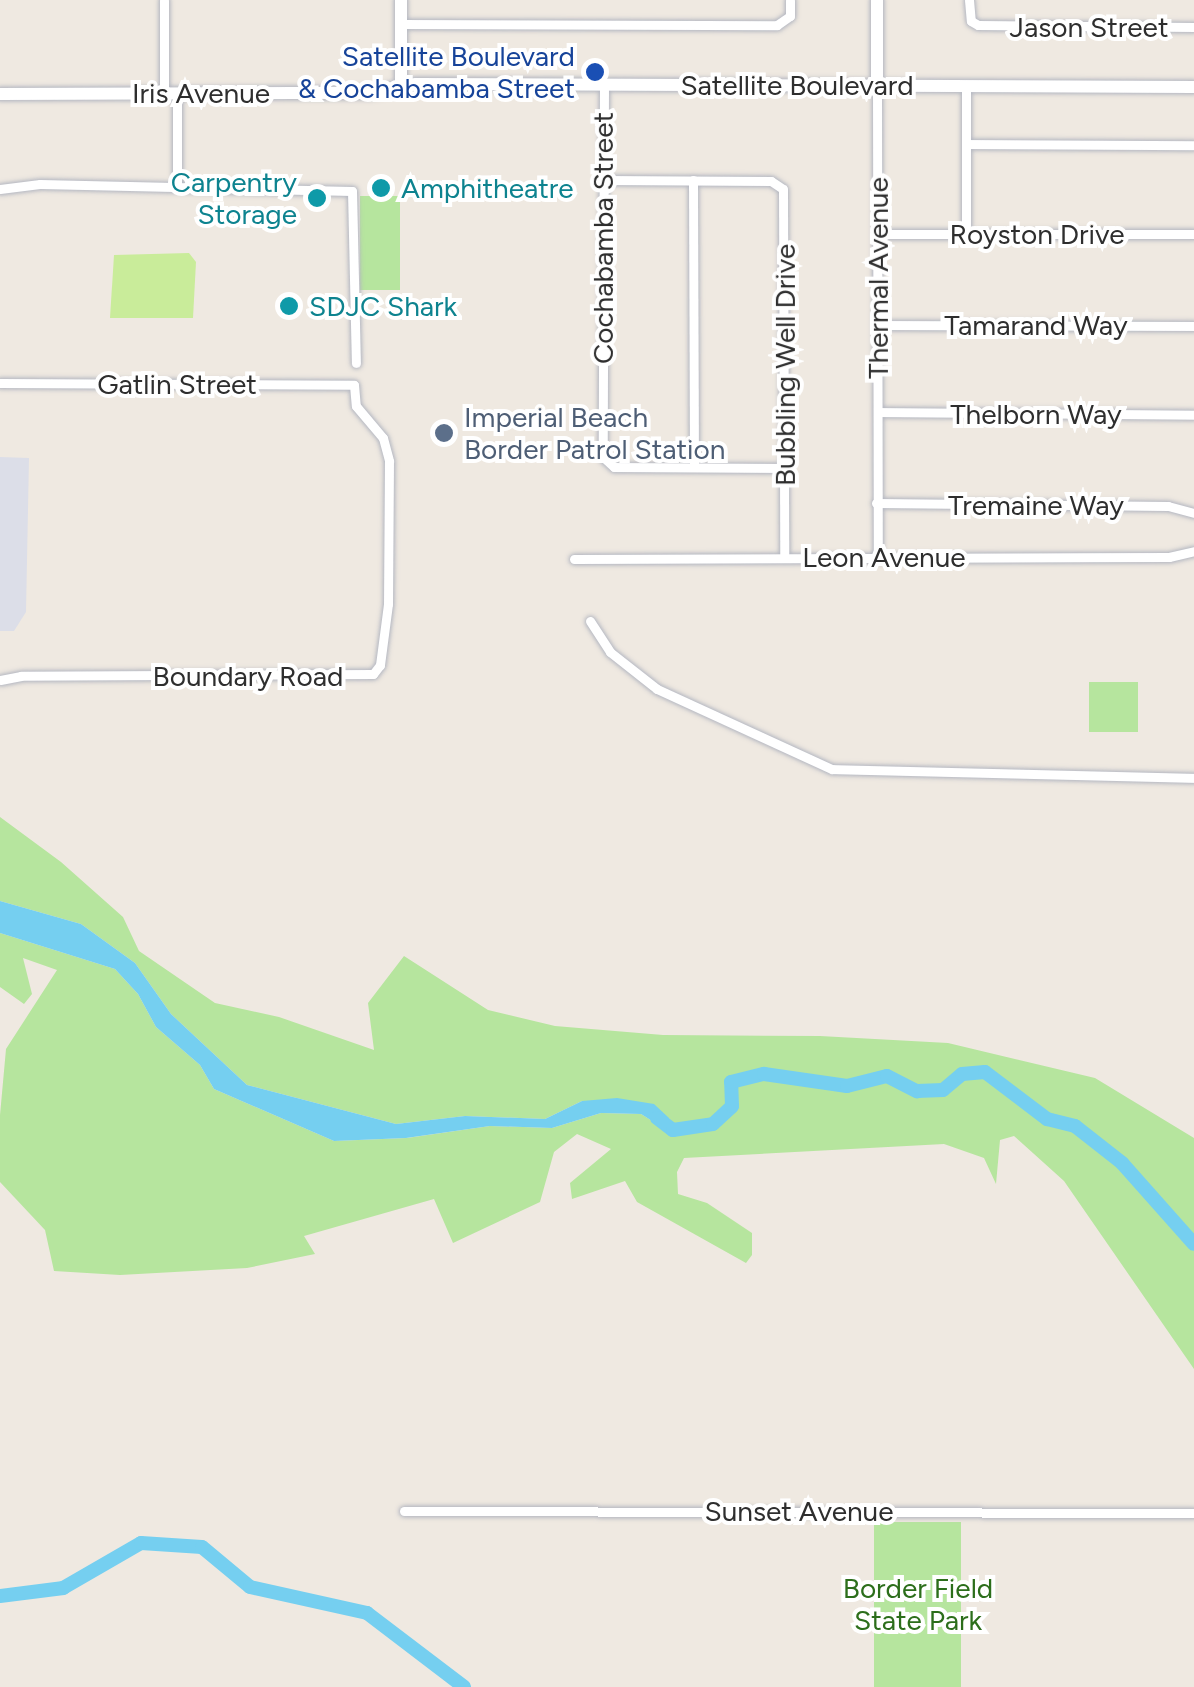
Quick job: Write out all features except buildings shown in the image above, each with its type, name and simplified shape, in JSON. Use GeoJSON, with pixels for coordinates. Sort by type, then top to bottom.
{"type":"FeatureCollection","features":[{"type":"Feature","properties":{"kind":"street"},"geometry":{"type":"LineString","coordinates":[[164,0],[178,185]]}},
{"type":"Feature","properties":{"kind":"street"},"geometry":{"type":"LineString","coordinates":[[400,88],[401,0]]}},
{"type":"Feature","properties":{"kind":"street"},"geometry":{"type":"LineString","coordinates":[[401,24],[777,24],[790,16],[790,0]]}},
{"type":"Feature","properties":{"kind":"street","name":"Thermal Avenue"},"geometry":{"type":"LineString","coordinates":[[877,0],[878,556]]}},
{"type":"Feature","properties":{"kind":"street","name":"Jason Street"},"geometry":{"type":"LineString","coordinates":[[969,0],[971,21],[985,26],[1194,27]]}},
{"type":"Feature","properties":{"kind":"street","name":"Satellite Boulevard"},"geometry":{"type":"LineString","coordinates":[[400,88],[416,84],[1194,86]]}},
{"type":"Feature","properties":{"kind":"street","name":"Cochabamba Street"},"geometry":{"type":"LineString","coordinates":[[604,85],[602,451],[608,466],[694,467]]}},
{"type":"Feature","properties":{"kind":"street"},"geometry":{"type":"LineString","coordinates":[[966,86],[966,233]]}},
{"type":"Feature","properties":{"kind":"street","name":"Iris Avenue"},"geometry":{"type":"LineString","coordinates":[[0,94],[369,93],[400,88]]}},
{"type":"Feature","properties":{"kind":"street"},"geometry":{"type":"LineString","coordinates":[[966,144],[1194,145]]}},
{"type":"Feature","properties":{"kind":"street"},"geometry":{"type":"LineString","coordinates":[[603,180],[694,180],[694,467],[784,468]]}},
{"type":"Feature","properties":{"kind":"street","name":"Bubbling Well Drive"},"geometry":{"type":"LineString","coordinates":[[694,180],[770,180],[783,189],[786,199],[784,556]]}},
{"type":"Feature","properties":{"kind":"street"},"geometry":{"type":"LineString","coordinates":[[0,189],[40,184],[340,187],[352,191],[356,363]]}},
{"type":"Feature","properties":{"kind":"street","name":"Royston Drive"},"geometry":{"type":"LineString","coordinates":[[880,234],[1194,234]]}},
{"type":"Feature","properties":{"kind":"street","name":"Tamarand Way"},"geometry":{"type":"LineString","coordinates":[[878,325],[1194,326]]}},
{"type":"Feature","properties":{"kind":"street","name":"Gatlin Street"},"geometry":{"type":"LineString","coordinates":[[0,383],[354,385]]}},
{"type":"Feature","properties":{"kind":"street","name":"Boundary Road"},"geometry":{"type":"LineString","coordinates":[[0,680],[373,674],[380,665],[388,604],[392,514],[388,452],[383,438],[356,406],[354,385]]}},
{"type":"Feature","properties":{"kind":"street","name":"Thelborn Way"},"geometry":{"type":"LineString","coordinates":[[878,412],[1194,415]]}},
{"type":"Feature","properties":{"kind":"street","name":"Tremaine Way"},"geometry":{"type":"LineString","coordinates":[[876,504],[1168,506],[1194,513]]}},
{"type":"Feature","properties":{"kind":"street","name":"Leon Avenue"},"geometry":{"type":"LineString","coordinates":[[574,560],[1169,557],[1194,551]]}},
{"type":"Feature","properties":{"kind":"street"},"geometry":{"type":"LineString","coordinates":[[590,621],[599,639],[643,680],[832,770],[1194,778]]}},
{"type":"Feature","properties":{"kind":"street","name":"Sunset Avenue"},"geometry":{"type":"LineString","coordinates":[[404,1510],[1194,1513]]}},
{"type":"Feature","properties":{"kind":"shaded area"},"geometry":{"type":"Polygon","coordinates":[[[0,457],[29,458],[26,612],[14,631],[0,631],[0,457]]]}},
{"type":"Feature","properties":{"kind":"green space"},"geometry":{"type":"Polygon","coordinates":[[[360,196],[400,196],[400,290],[360,290],[360,196]]]}},
{"type":"Feature","properties":{"kind":"green space"},"geometry":{"type":"Polygon","coordinates":[[[189,253],[196,262],[193,318],[110,318],[114,255],[189,253]]]}},
{"type":"Feature","properties":{"kind":"green space"},"geometry":{"type":"Polygon","coordinates":[[[1089,682],[1138,682],[1138,732],[1089,732],[1089,682]]]}},
{"type":"Feature","properties":{"kind":"green space"},"geometry":{"type":"Polygon","coordinates":[[[0,817],[61,862],[123,917],[139,951],[215,1003],[279,1017],[374,1050],[368,1003],[404,956],[488,1010],[555,1026],[663,1035],[820,1036],[948,1043],[1095,1078],[1194,1138],[1194,1369],[1064,1181],[1014,1136],[1000,1140],[996,1184],[984,1158],[944,1144],[684,1158],[677,1172],[678,1194],[707,1203],[752,1233],[752,1255],[746,1263],[637,1202],[625,1181],[572,1199],[570,1183],[611,1149],[577,1134],[554,1152],[540,1202],[453,1243],[434,1199],[304,1236],[315,1254],[247,1268],[120,1275],[54,1271],[45,1230],[0,1182],[0,1115],[6,1049],[57,970],[23,958],[32,994],[24,1004],[0,987],[0,933],[115,969],[138,994],[156,1027],[200,1065],[214,1089],[334,1141],[407,1138],[490,1126],[552,1128],[601,1113],[641,1114],[672,1133],[669,1118],[582,1101],[545,1119],[465,1116],[396,1124],[247,1085],[171,1014],[135,963],[81,924],[0,901],[0,817]]]}},
{"type":"Feature","properties":{"kind":"green space","name":"Border Field State Park"},"geometry":{"type":"Polygon","coordinates":[[[874,1522],[961,1522],[961,1687],[874,1687],[874,1522]]]}},
{"type":"Feature","properties":{"kind":"water"},"geometry":{"type":"Polygon","coordinates":[[[0,901],[81,924],[135,963],[171,1014],[247,1085],[396,1124],[465,1116],[545,1119],[582,1101],[617,1098],[654,1104],[669,1118],[673,1134],[641,1114],[601,1113],[552,1128],[490,1126],[406,1138],[334,1141],[214,1089],[200,1065],[156,1027],[138,994],[115,969],[0,933],[0,901]]]}},
{"type":"Feature","properties":{"kind":"waterway"},"geometry":{"type":"LineString","coordinates":[[657,1118],[673,1130],[713,1124],[732,1106],[731,1082],[764,1074],[847,1086],[887,1076],[917,1091],[943,1090],[962,1074],[985,1072],[1047,1119],[1075,1126],[1122,1163],[1194,1244]]}},
{"type":"Feature","properties":{"kind":"waterway"},"geometry":{"type":"LineString","coordinates":[[0,1596],[63,1588],[141,1543],[202,1547],[250,1587],[367,1613],[464,1687]]}},
{"type":"Feature","properties":{"kind":"place","name":"Satellite Boulevard & Cochabamba Street"},"geometry":{"type":"Point","coordinates":[595,72]}},
{"type":"Feature","properties":{"kind":"place","name":"Amphitheatre"},"geometry":{"type":"Point","coordinates":[381,188]}},
{"type":"Feature","properties":{"kind":"place","name":"Carpentry Storage"},"geometry":{"type":"Point","coordinates":[317,198]}},
{"type":"Feature","properties":{"kind":"place","name":"SDJC Shark"},"geometry":{"type":"Point","coordinates":[289,306]}},
{"type":"Feature","properties":{"kind":"place","name":"Imperial Beach Border Patrol Station"},"geometry":{"type":"Point","coordinates":[444,433]}}]}
